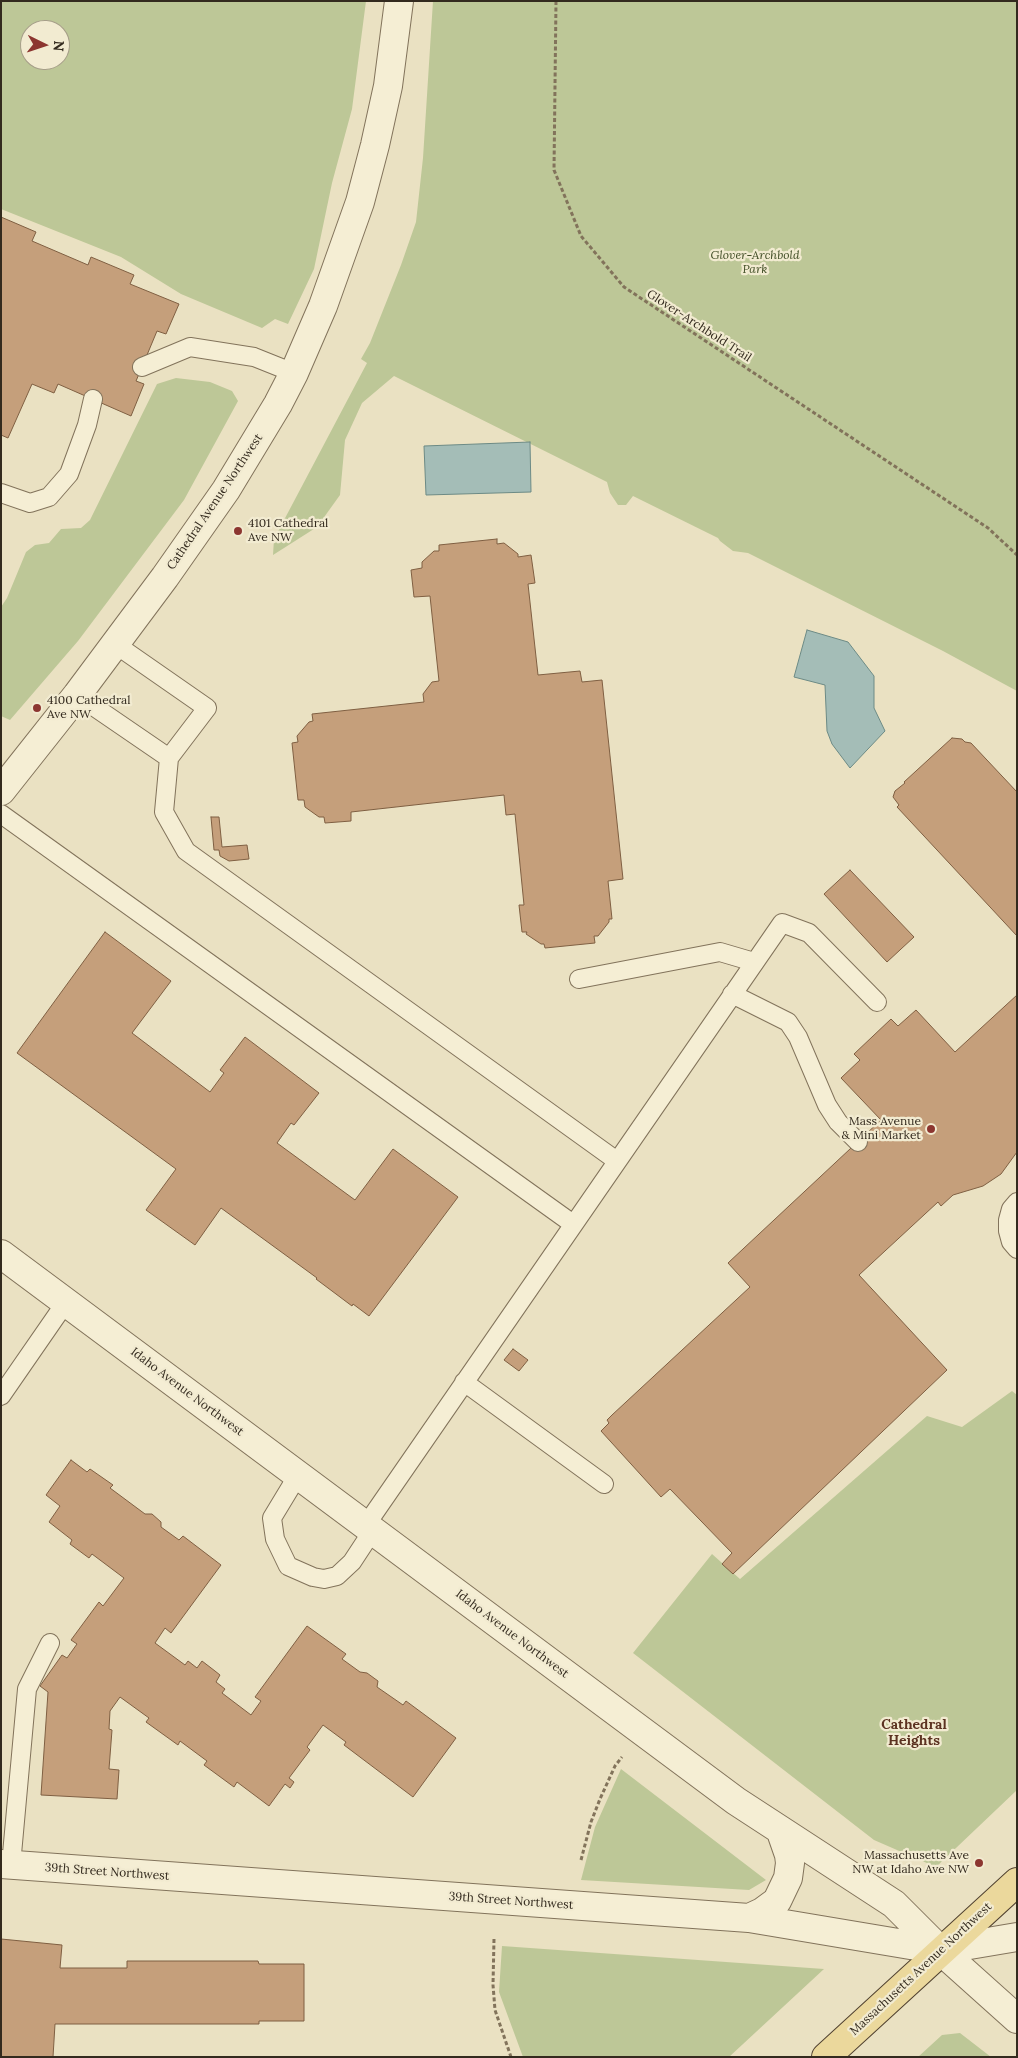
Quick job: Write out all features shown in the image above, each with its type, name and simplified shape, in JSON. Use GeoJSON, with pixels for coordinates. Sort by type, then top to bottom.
{"type":"FeatureCollection","features":[{"type":"Feature","properties":{"kind":"main road","name":"Massachusetts Avenue Northwest"},"geometry":{"type":"LineString","coordinates":[[826,2057],[940,1950],[1017,1882]]}},
{"type":"Feature","properties":{"kind":"street","name":"Cathedral Avenue Northwest"},"geometry":{"type":"LineString","coordinates":[[1,791],[77,695],[226,490],[294,374],[323,306],[360,202],[388,86],[399,1]]}},
{"type":"Feature","properties":{"kind":"street","name":"Idaho Avenue Northwest"},"geometry":{"type":"LineString","coordinates":[[1,1254],[736,1801],[894,1904],[940,1950],[1017,2019]]}},
{"type":"Feature","properties":{"kind":"street"},"geometry":{"type":"LineString","coordinates":[[749,1918],[762,1912],[776,1901],[788,1878],[789,1854],[781,1832]]}},
{"type":"Feature","properties":{"kind":"street","name":"39th Street Northwest"},"geometry":{"type":"LineString","coordinates":[[6,1865],[749,1918],[940,1950],[1017,1936]]}},
{"type":"Feature","properties":{"kind":"lane"},"geometry":{"type":"LineString","coordinates":[[142,367],[190,347],[254,358],[294,374]]}},
{"type":"Feature","properties":{"kind":"lane"},"geometry":{"type":"LineString","coordinates":[[1,493],[30,503],[49,497],[69,474],[87,425],[93,399]]}},
{"type":"Feature","properties":{"kind":"lane"},"geometry":{"type":"LineString","coordinates":[[115,644],[207,708],[169,758],[164,812],[186,851],[617,1161]]}},
{"type":"Feature","properties":{"kind":"lane"},"geometry":{"type":"LineString","coordinates":[[77,695],[169,758]]}},
{"type":"Feature","properties":{"kind":"lane"},"geometry":{"type":"LineString","coordinates":[[1,814],[573,1224]]}},
{"type":"Feature","properties":{"kind":"lane"},"geometry":{"type":"LineString","coordinates":[[298,1474],[272,1518],[275,1539],[288,1566],[312,1577],[324,1579],[337,1576],[352,1562],[369,1527],[464,1382],[782,923],[809,933],[877,1002]]}},
{"type":"Feature","properties":{"kind":"lane"},"geometry":{"type":"LineString","coordinates":[[580,979],[720,952],[754,962]]}},
{"type":"Feature","properties":{"kind":"lane"},"geometry":{"type":"LineString","coordinates":[[732,994],[788,1022],[798,1037],[827,1105],[838,1122],[858,1142]]}},
{"type":"Feature","properties":{"kind":"lane"},"geometry":{"type":"LineString","coordinates":[[1017,1202],[1011,1209],[1008,1220],[1010,1237],[1017,1249]]}},
{"type":"Feature","properties":{"kind":"lane"},"geometry":{"type":"LineString","coordinates":[[1,1396],[66,1302]]}},
{"type":"Feature","properties":{"kind":"lane"},"geometry":{"type":"LineString","coordinates":[[464,1382],[604,1484]]}},
{"type":"Feature","properties":{"kind":"lane"},"geometry":{"type":"LineString","coordinates":[[6,1865],[27,1689],[50,1642]]}},
{"type":"Feature","properties":{"kind":"path","name":"Glover-Archbold Trail"},"geometry":{"type":"LineString","coordinates":[[556,1],[554,170],[581,236],[624,287],[988,528],[1017,555]]}},
{"type":"Feature","properties":{"kind":"path"},"geometry":{"type":"LineString","coordinates":[[582,1860],[591,1822],[600,1799],[615,1766],[640,1729]]}},
{"type":"Feature","properties":{"kind":"path"},"geometry":{"type":"LineString","coordinates":[[494,1939],[495,2010],[511,2057]]}},
{"type":"Feature","properties":{"kind":"green space"},"geometry":{"type":"Polygon","coordinates":[[[1,1],[366,1],[352,109],[332,183],[314,269],[288,324],[275,319],[262,328],[181,294],[121,257],[1,209],[1,1]]]}},
{"type":"Feature","properties":{"kind":"green space","name":"Glover-Archbold Park"},"geometry":{"type":"Polygon","coordinates":[[[433,1],[1017,1],[1017,691],[943,651],[748,553],[733,551],[718,538],[633,496],[626,505],[618,505],[610,493],[607,482],[394,376],[362,403],[345,440],[340,495],[317,527],[273,555],[274,539],[367,363],[361,359],[370,343],[416,222],[423,158],[433,1]]]}},
{"type":"Feature","properties":{"kind":"green space"},"geometry":{"type":"Polygon","coordinates":[[[176,378],[210,382],[232,391],[238,401],[184,500],[78,641],[10,720],[1,716],[1,607],[7,598],[26,552],[35,545],[49,543],[61,529],[81,528],[90,520],[157,384],[176,378]]]}},
{"type":"Feature","properties":{"kind":"green space"},"geometry":{"type":"Polygon","coordinates":[[[1012,1391],[1017,1395],[1017,1790],[936,1867],[874,1840],[633,1653],[712,1554],[740,1579],[927,1416],[962,1427],[1012,1391]]]}},
{"type":"Feature","properties":{"kind":"green space"},"geometry":{"type":"Polygon","coordinates":[[[621,1769],[766,1880],[749,1890],[581,1880],[595,1827],[621,1769]]]}},
{"type":"Feature","properties":{"kind":"green space"},"geometry":{"type":"Polygon","coordinates":[[[502,1946],[824,1969],[729,2057],[523,2057],[499,1992],[502,1946]]]}},
{"type":"Feature","properties":{"kind":"green space"},"geometry":{"type":"Polygon","coordinates":[[[960,2033],[991,2057],[918,2057],[942,2035],[960,2033]]]}},
{"type":"Feature","properties":{"kind":"water"},"geometry":{"type":"Polygon","coordinates":[[[530,442],[531,492],[426,495],[424,446],[530,442]]]}},
{"type":"Feature","properties":{"kind":"water"},"geometry":{"type":"Polygon","coordinates":[[[807,630],[848,642],[874,676],[874,708],[885,731],[850,768],[832,744],[827,731],[825,685],[794,677],[807,630]]]}},
{"type":"Feature","properties":{"kind":"building"},"geometry":{"type":"Polygon","coordinates":[[[1,217],[36,232],[32,241],[88,265],[91,257],[134,275],[130,284],[179,304],[166,334],[157,331],[136,381],[144,384],[131,416],[58,384],[54,393],[32,384],[8,438],[1,435],[1,217]]]}},
{"type":"Feature","properties":{"kind":"building"},"geometry":{"type":"Polygon","coordinates":[[[497,539],[497,544],[504,543],[518,554],[518,557],[531,555],[535,583],[528,584],[538,675],[580,671],[582,682],[602,680],[623,879],[608,881],[612,919],[609,919],[609,922],[598,936],[594,936],[595,943],[545,948],[544,944],[526,934],[527,932],[522,932],[519,905],[524,905],[515,814],[506,815],[504,795],[351,812],[351,821],[325,823],[324,817],[319,817],[305,807],[304,800],[298,800],[292,743],[298,742],[297,736],[309,722],[313,721],[312,714],[424,702],[423,694],[432,682],[439,681],[430,596],[414,597],[411,570],[422,568],[422,562],[434,551],[439,551],[439,545],[497,539]]]}},
{"type":"Feature","properties":{"kind":"building"},"geometry":{"type":"Polygon","coordinates":[[[952,738],[962,739],[965,742],[971,743],[1017,792],[1017,936],[897,807],[899,805],[893,797],[895,791],[904,782],[952,738]]]}},
{"type":"Feature","properties":{"kind":"building"},"geometry":{"type":"Polygon","coordinates":[[[211,817],[219,817],[222,847],[247,845],[249,859],[229,861],[220,856],[219,850],[214,850],[211,817]]]}},
{"type":"Feature","properties":{"kind":"building"},"geometry":{"type":"Polygon","coordinates":[[[850,870],[914,937],[887,962],[824,894],[850,870]]]}},
{"type":"Feature","properties":{"kind":"building"},"geometry":{"type":"Polygon","coordinates":[[[105,932],[171,981],[132,1033],[210,1092],[224,1073],[220,1070],[245,1037],[319,1093],[294,1125],[291,1123],[277,1143],[355,1200],[393,1149],[458,1197],[369,1316],[353,1304],[352,1306],[221,1208],[195,1245],[146,1210],[176,1169],[17,1053],[105,932]]]}},
{"type":"Feature","properties":{"kind":"building"},"geometry":{"type":"Polygon","coordinates":[[[1017,995],[1017,1152],[1001,1174],[983,1186],[953,1195],[941,1206],[938,1202],[859,1275],[947,1370],[733,1574],[722,1564],[732,1553],[670,1489],[661,1497],[601,1431],[609,1423],[607,1420],[612,1415],[750,1287],[728,1263],[881,1120],[841,1078],[860,1060],[854,1054],[891,1019],[898,1026],[916,1010],[955,1052],[1017,995]]]}},
{"type":"Feature","properties":{"kind":"building"},"geometry":{"type":"Polygon","coordinates":[[[513,1349],[528,1360],[519,1371],[504,1360],[513,1349]]]}},
{"type":"Feature","properties":{"kind":"building"},"geometry":{"type":"Polygon","coordinates":[[[71,1460],[87,1472],[90,1469],[113,1485],[110,1488],[145,1514],[152,1514],[161,1522],[161,1527],[179,1540],[183,1536],[221,1565],[171,1633],[165,1628],[155,1643],[185,1665],[188,1661],[197,1668],[202,1661],[220,1675],[216,1682],[225,1689],[222,1693],[251,1715],[261,1701],[255,1697],[307,1626],[346,1654],[342,1659],[360,1672],[367,1673],[378,1681],[377,1687],[403,1705],[406,1701],[456,1738],[413,1797],[344,1745],[346,1742],[323,1725],[307,1747],[310,1750],[289,1778],[294,1782],[290,1788],[285,1784],[269,1806],[237,1782],[234,1787],[204,1765],[207,1761],[180,1741],[178,1745],[146,1722],[149,1718],[120,1697],[110,1711],[109,1729],[112,1730],[109,1769],[119,1770],[117,1799],[41,1795],[48,1692],[40,1686],[62,1655],[67,1658],[77,1644],[71,1640],[99,1602],[103,1606],[124,1578],[92,1554],[89,1558],[70,1544],[72,1540],[49,1522],[60,1506],[46,1495],[71,1460]]]}},
{"type":"Feature","properties":{"kind":"building"},"geometry":{"type":"Polygon","coordinates":[[[1,1939],[62,1945],[60,1968],[127,1968],[127,1961],[258,1961],[259,1964],[304,1964],[304,2021],[259,2021],[259,2024],[55,2024],[53,2057],[1,2057],[1,1939]]]}},
{"type":"Feature","properties":{"kind":"place","name":"4101 Cathedral Ave NW"},"geometry":{"type":"Point","coordinates":[238,531]}},
{"type":"Feature","properties":{"kind":"place","name":"4100 Cathedral Ave NW"},"geometry":{"type":"Point","coordinates":[37,708]}},
{"type":"Feature","properties":{"kind":"place","name":"Mass Avenue & Mini Market"},"geometry":{"type":"Point","coordinates":[931,1129]}},
{"type":"Feature","properties":{"kind":"place","name":"Massachusetts Ave NW at Idaho Ave NW"},"geometry":{"type":"Point","coordinates":[979,1863]}},
{"type":"Feature","properties":{"kind":"district","name":"Cathedral Heights"},"geometry":{"type":"Point","coordinates":[914,1734]}}]}
